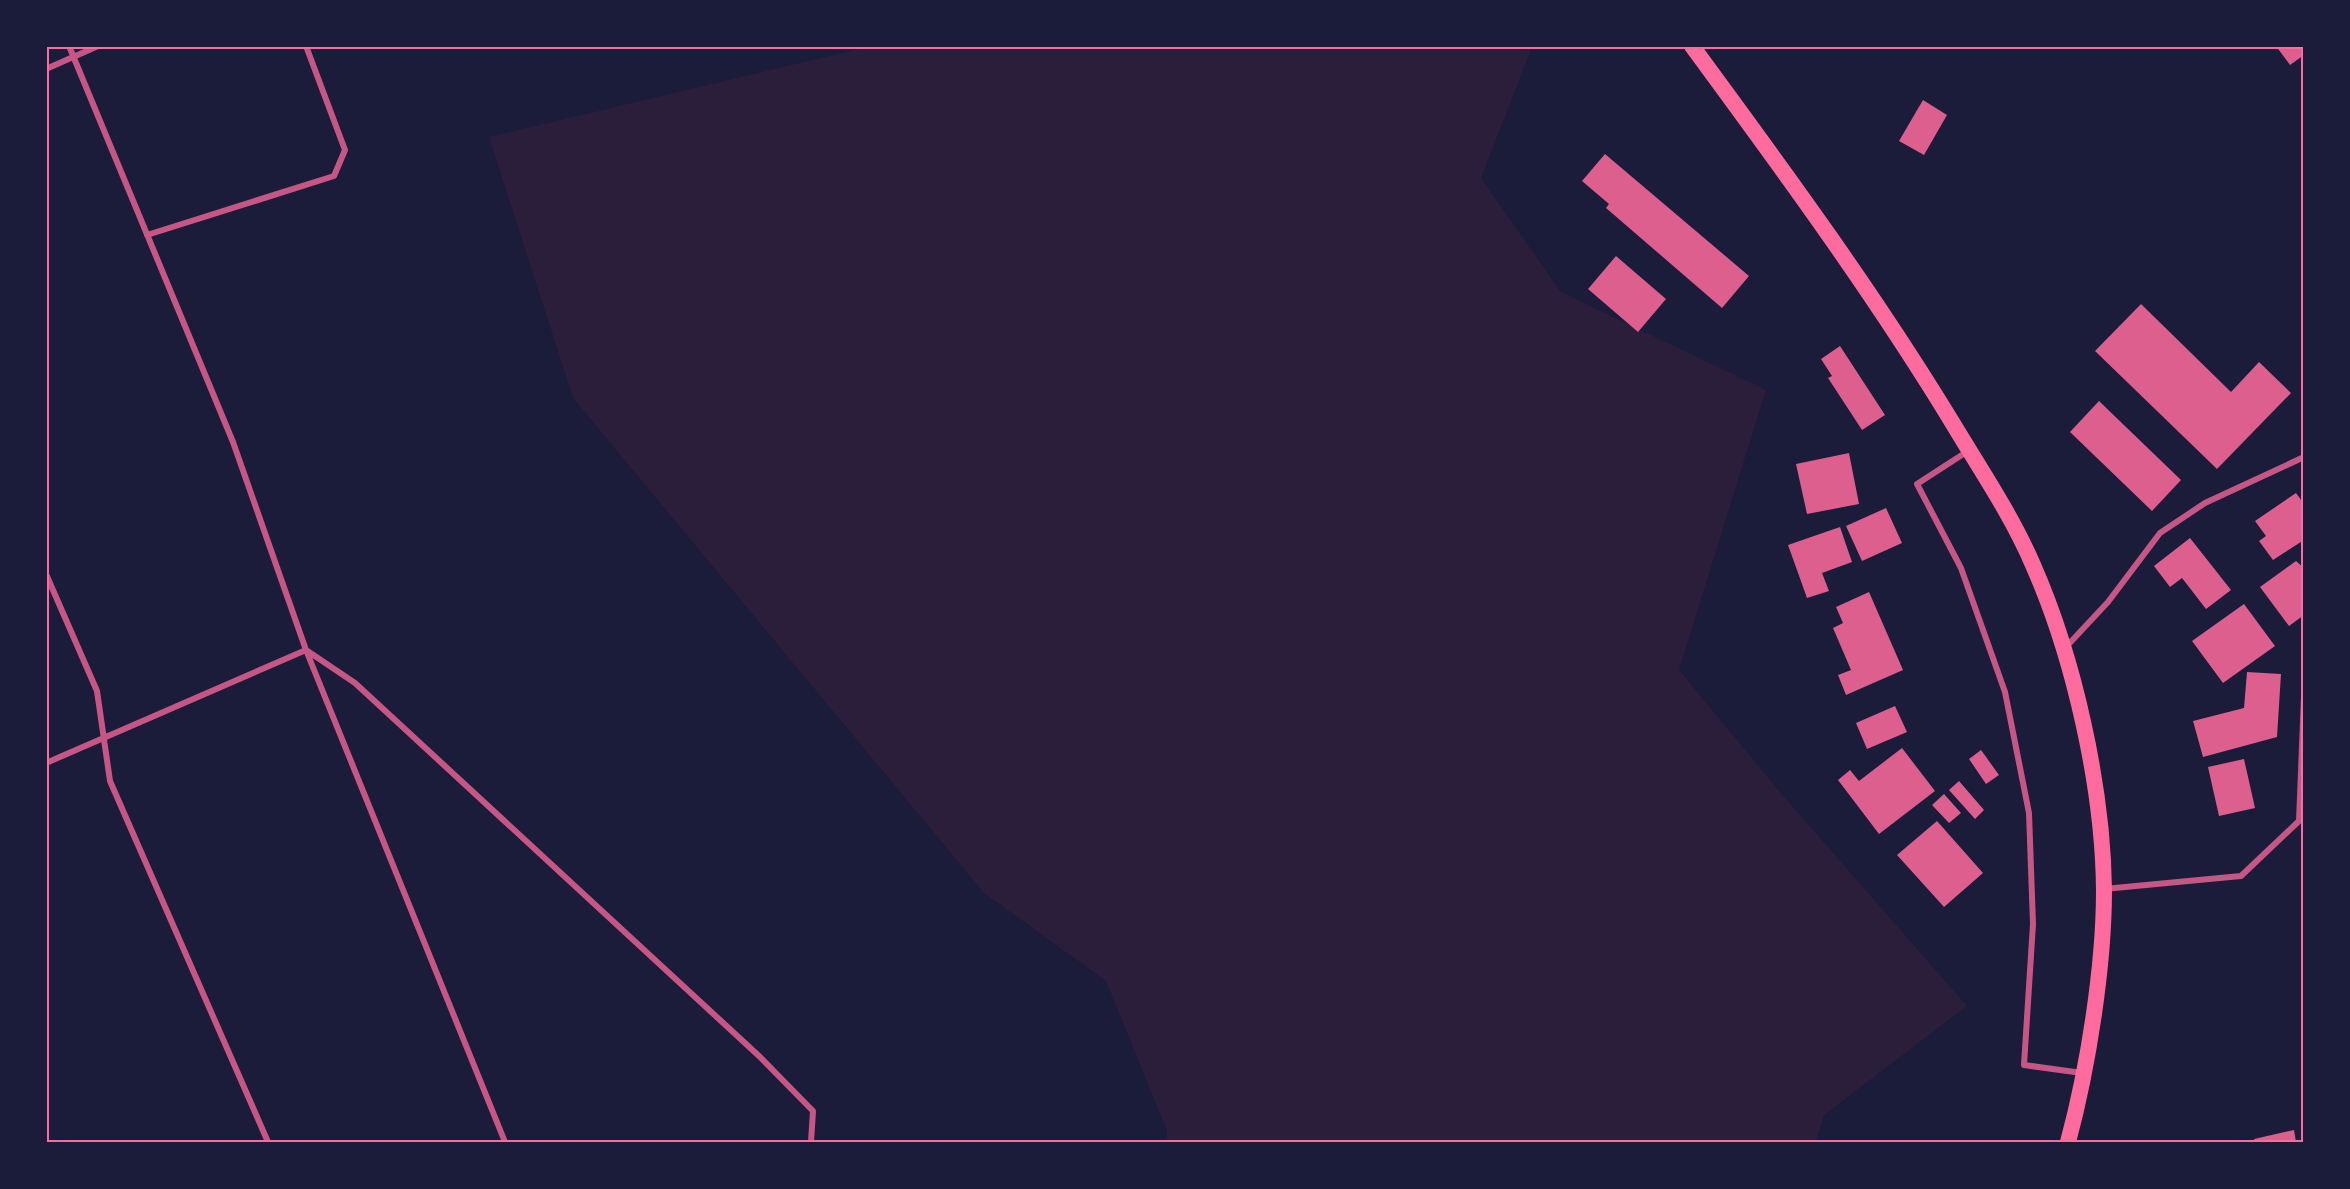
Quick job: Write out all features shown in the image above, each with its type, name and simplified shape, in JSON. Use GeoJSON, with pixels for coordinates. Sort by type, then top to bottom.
{"type":"FeatureCollection","features":[{"type":"Feature","properties":{"kind":"highway"},"geometry":{"type":"LineString","coordinates":[[1692,46],[1827,231],[1903,342],[1969,450],[2033,565],[2064,650],[2093,775],[2104,889],[2100,955],[2083,1074],[2068,1143]]}},
{"type":"Feature","properties":{"kind":"street"},"geometry":{"type":"LineString","coordinates":[[69,46],[233,442],[306,650],[505,1143]]}},
{"type":"Feature","properties":{"kind":"street"},"geometry":{"type":"LineString","coordinates":[[46,69],[98,46]]}},
{"type":"Feature","properties":{"kind":"street"},"geometry":{"type":"LineString","coordinates":[[147,235],[334,176],[345,150],[306,46]]}},
{"type":"Feature","properties":{"kind":"street"},"geometry":{"type":"LineString","coordinates":[[1969,450],[1917,484],[1961,568],[2005,692],[2029,813],[2033,924],[2024,1065],[2083,1074]]}},
{"type":"Feature","properties":{"kind":"street"},"geometry":{"type":"LineString","coordinates":[[2064,650],[2108,602],[2160,533],[2205,503],[2304,457]]}},
{"type":"Feature","properties":{"kind":"street"},"geometry":{"type":"LineString","coordinates":[[46,574],[97,691],[110,781],[268,1143]]}},
{"type":"Feature","properties":{"kind":"street"},"geometry":{"type":"LineString","coordinates":[[46,763],[306,650]]}},
{"type":"Feature","properties":{"kind":"street"},"geometry":{"type":"LineString","coordinates":[[306,650],[355,683],[759,1056],[813,1111],[811,1143]]}},
{"type":"Feature","properties":{"kind":"street"},"geometry":{"type":"LineString","coordinates":[[2104,889],[2241,876],[2299,821],[2304,696]]}},
{"type":"Feature","properties":{"kind":"shaded area"},"geometry":{"type":"Polygon","coordinates":[[[867,47],[1532,47],[1481,178],[1561,292],[1766,390],[1679,670],[1780,792],[1967,1006],[1824,1115],[1816,1142],[1166,1142],[1167,1131],[1106,981],[984,893],[573,398],[489,137],[867,47]]]}},
{"type":"Feature","properties":{"kind":"building"},"geometry":{"type":"Polygon","coordinates":[[[2276,46],[2304,46],[2304,55],[2290,65],[2276,46]]]}},
{"type":"Feature","properties":{"kind":"building"},"geometry":{"type":"Polygon","coordinates":[[[1923,100],[1947,115],[1924,155],[1899,141],[1923,100]]]}},
{"type":"Feature","properties":{"kind":"building"},"geometry":{"type":"Polygon","coordinates":[[[1605,154],[1749,276],[1722,308],[1606,208],[1609,204],[1582,181],[1605,154]]]}},
{"type":"Feature","properties":{"kind":"building"},"geometry":{"type":"Polygon","coordinates":[[[1616,256],[1666,299],[1638,332],[1588,289],[1616,256]]]}},
{"type":"Feature","properties":{"kind":"building"},"geometry":{"type":"Polygon","coordinates":[[[2141,304],[2231,392],[2259,362],[2291,393],[2217,469],[2095,351],[2141,304]]]}},
{"type":"Feature","properties":{"kind":"building"},"geometry":{"type":"Polygon","coordinates":[[[1840,346],[1885,415],[1862,430],[1828,378],[1832,376],[1821,359],[1840,346]]]}},
{"type":"Feature","properties":{"kind":"building"},"geometry":{"type":"Polygon","coordinates":[[[2099,401],[2181,480],[2152,511],[2070,432],[2099,401]]]}},
{"type":"Feature","properties":{"kind":"building"},"geometry":{"type":"Polygon","coordinates":[[[1849,453],[1859,504],[1807,514],[1796,464],[1849,453]]]}},
{"type":"Feature","properties":{"kind":"building"},"geometry":{"type":"Polygon","coordinates":[[[2296,493],[2304,504],[2304,540],[2273,560],[2259,541],[2266,536],[2255,521],[2296,493]]]}},
{"type":"Feature","properties":{"kind":"building"},"geometry":{"type":"Polygon","coordinates":[[[1886,508],[1902,543],[1862,561],[1846,526],[1886,508]]]}},
{"type":"Feature","properties":{"kind":"building"},"geometry":{"type":"Polygon","coordinates":[[[1840,527],[1852,562],[1822,573],[1829,591],[1807,598],[1788,545],[1840,527]]]}},
{"type":"Feature","properties":{"kind":"building"},"geometry":{"type":"Polygon","coordinates":[[[2190,538],[2231,590],[2206,609],[2182,578],[2170,587],[2154,566],[2190,538]]]}},
{"type":"Feature","properties":{"kind":"building"},"geometry":{"type":"Polygon","coordinates":[[[2296,561],[2304,568],[2304,615],[2289,626],[2260,587],[2296,561]]]}},
{"type":"Feature","properties":{"kind":"building"},"geometry":{"type":"Polygon","coordinates":[[[1869,592],[1903,670],[1846,695],[1838,675],[1851,670],[1833,628],[1843,623],[1836,607],[1869,592]]]}},
{"type":"Feature","properties":{"kind":"building"},"geometry":{"type":"Polygon","coordinates":[[[2244,604],[2275,646],[2223,683],[2192,641],[2244,604]]]}},
{"type":"Feature","properties":{"kind":"building"},"geometry":{"type":"Polygon","coordinates":[[[2247,672],[2281,674],[2277,737],[2203,757],[2193,721],[2244,708],[2247,672]]]}},
{"type":"Feature","properties":{"kind":"building"},"geometry":{"type":"Polygon","coordinates":[[[1895,706],[1907,732],[1867,749],[1856,723],[1895,706]]]}},
{"type":"Feature","properties":{"kind":"building"},"geometry":{"type":"Polygon","coordinates":[[[1902,748],[1935,791],[1879,834],[1838,780],[1850,770],[1859,781],[1902,748]]]}},
{"type":"Feature","properties":{"kind":"building"},"geometry":{"type":"Polygon","coordinates":[[[1981,750],[1999,775],[1986,784],[1969,759],[1981,750]]]}},
{"type":"Feature","properties":{"kind":"building"},"geometry":{"type":"Polygon","coordinates":[[[2244,759],[2255,808],[2219,816],[2208,767],[2244,759]]]}},
{"type":"Feature","properties":{"kind":"building"},"geometry":{"type":"Polygon","coordinates":[[[1959,781],[1984,810],[1975,819],[1949,790],[1959,781]]]}},
{"type":"Feature","properties":{"kind":"building"},"geometry":{"type":"Polygon","coordinates":[[[1944,794],[1961,813],[1949,823],[1932,805],[1944,794]]]}},
{"type":"Feature","properties":{"kind":"building"},"geometry":{"type":"Polygon","coordinates":[[[1937,821],[1983,873],[1944,907],[1897,855],[1937,821]]]}},
{"type":"Feature","properties":{"kind":"building"},"geometry":{"type":"Polygon","coordinates":[[[2294,1130],[2296,1142],[2255,1142],[2254,1139],[2294,1130]]]}}]}
